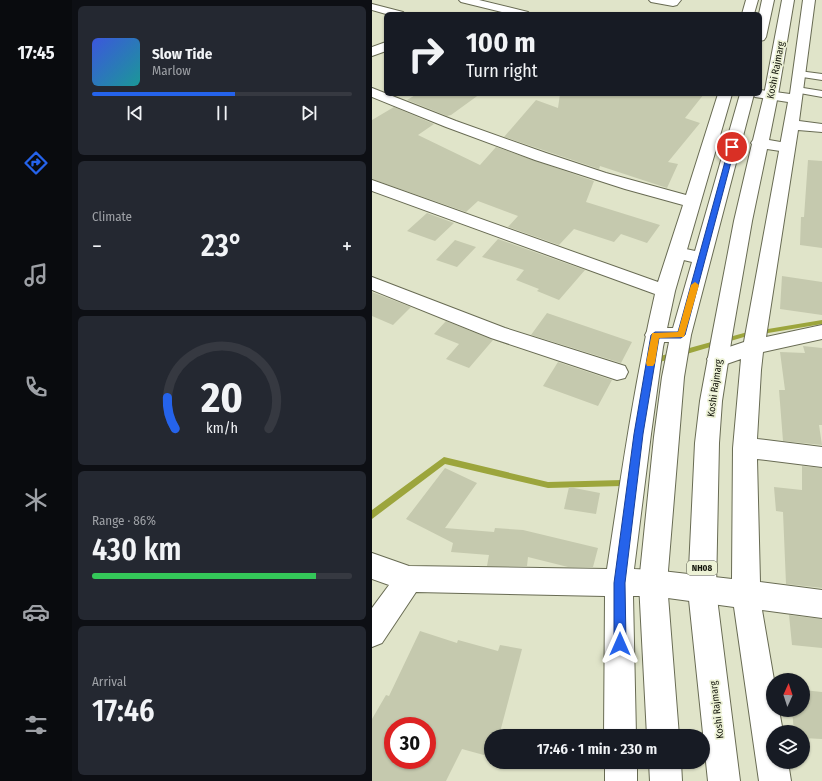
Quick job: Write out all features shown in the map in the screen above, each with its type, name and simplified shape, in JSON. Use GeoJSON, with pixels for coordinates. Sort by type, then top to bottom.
{"type":"FeatureCollection","features":[{"type":"Feature","properties":{"kind":"street"},"geometry":{"type":"LineString","coordinates":[[465,0],[516,12]]}},
{"type":"Feature","properties":{"kind":"street"},"geometry":{"type":"LineString","coordinates":[[655,0],[673,3],[675,0]]}},
{"type":"Feature","properties":{"kind":"street"},"geometry":{"type":"LineString","coordinates":[[749,12],[752,0]]}},
{"type":"Feature","properties":{"kind":"street","name":"Koshi Rajmarg"},"geometry":{"type":"LineString","coordinates":[[762,28],[768,0]]}},
{"type":"Feature","properties":{"kind":"street","name":"Koshi Rajmarg"},"geometry":{"type":"LineString","coordinates":[[724,781],[702,590],[707,443],[719,349],[759,143],[765,95],[788,0]]}},
{"type":"Feature","properties":{"kind":"street"},"geometry":{"type":"LineString","coordinates":[[775,781],[746,595],[745,448],[750,370],[775,226],[790,125],[797,94],[809,0],[822,2]]}},
{"type":"Feature","properties":{"kind":"street"},"geometry":{"type":"LineString","coordinates":[[372,7],[391,12]]}},
{"type":"Feature","properties":{"kind":"street"},"geometry":{"type":"LineString","coordinates":[[372,52],[384,47]]}},
{"type":"Feature","properties":{"kind":"street"},"geometry":{"type":"LineString","coordinates":[[372,92],[537,156],[641,189],[692,202]]}},
{"type":"Feature","properties":{"kind":"street"},"geometry":{"type":"LineString","coordinates":[[765,95],[797,94]]}},
{"type":"Feature","properties":{"kind":"street"},"geometry":{"type":"LineString","coordinates":[[620,729],[619,583],[639,434],[654,341],[665,291],[724,96]]}},
{"type":"Feature","properties":{"kind":"street"},"geometry":{"type":"LineString","coordinates":[[663,729],[653,583],[666,437],[679,345],[746,96]]}},
{"type":"Feature","properties":{"kind":"street"},"geometry":{"type":"LineString","coordinates":[[790,125],[822,128]]}},
{"type":"Feature","properties":{"kind":"street"},"geometry":{"type":"LineString","coordinates":[[759,143],[787,146]]}},
{"type":"Feature","properties":{"kind":"street"},"geometry":{"type":"LineString","coordinates":[[372,185],[665,291]]}},
{"type":"Feature","properties":{"kind":"street"},"geometry":{"type":"LineString","coordinates":[[676,254],[702,258]]}},
{"type":"Feature","properties":{"kind":"street"},"geometry":{"type":"LineString","coordinates":[[372,283],[498,333],[617,372]]}},
{"type":"Feature","properties":{"kind":"street"},"geometry":{"type":"LineString","coordinates":[[719,349],[755,338],[822,332]]}},
{"type":"Feature","properties":{"kind":"street"},"geometry":{"type":"LineString","coordinates":[[654,341],[679,345]]}},
{"type":"Feature","properties":{"kind":"street"},"geometry":{"type":"LineString","coordinates":[[745,448],[822,458]]}},
{"type":"Feature","properties":{"kind":"street"},"geometry":{"type":"LineString","coordinates":[[372,566],[409,579],[653,583],[822,604]]}},
{"type":"Feature","properties":{"kind":"street"},"geometry":{"type":"LineString","coordinates":[[372,633],[409,579]]}},
{"type":"Feature","properties":{"kind":"street"},"geometry":{"type":"LineString","coordinates":[[621,769],[621,781]]}},
{"type":"Feature","properties":{"kind":"street"},"geometry":{"type":"LineString","coordinates":[[665,769],[666,781]]}},
{"type":"Feature","properties":{"kind":"lane"},"geometry":{"type":"LineString","coordinates":[[799,74],[822,77]]}},
{"type":"Feature","properties":{"kind":"lane"},"geometry":{"type":"LineString","coordinates":[[797,94],[822,94]]}},
{"type":"Feature","properties":{"kind":"building"},"geometry":{"type":"Polygon","coordinates":[[[414,96],[477,96],[451,115],[447,116],[407,100],[414,96]]]}},
{"type":"Feature","properties":{"kind":"building"},"geometry":{"type":"Polygon","coordinates":[[[560,96],[702,96],[685,118],[700,123],[668,162],[678,164],[667,188],[600,166],[599,169],[504,137],[536,100],[558,108],[560,96]]]}},
{"type":"Feature","properties":{"kind":"building"},"geometry":{"type":"Polygon","coordinates":[[[394,107],[434,124],[418,135],[480,165],[496,147],[594,181],[586,202],[660,225],[647,243],[621,234],[614,242],[574,229],[559,245],[508,227],[518,216],[478,201],[466,212],[372,179],[372,120],[394,107]]]}},
{"type":"Feature","properties":{"kind":"building"},"geometry":{"type":"Polygon","coordinates":[[[808,160],[822,161],[822,248],[800,245],[801,217],[804,217],[808,160]]]}},
{"type":"Feature","properties":{"kind":"building"},"geometry":{"type":"Polygon","coordinates":[[[427,213],[454,223],[435,241],[407,231],[427,213]]]}},
{"type":"Feature","properties":{"kind":"building"},"geometry":{"type":"Polygon","coordinates":[[[498,239],[585,270],[559,300],[537,291],[539,289],[516,280],[524,270],[482,257],[498,239]]]}},
{"type":"Feature","properties":{"kind":"building"},"geometry":{"type":"Polygon","coordinates":[[[455,240],[476,247],[457,267],[436,260],[455,240]]]}},
{"type":"Feature","properties":{"kind":"building"},"geometry":{"type":"Polygon","coordinates":[[[782,276],[822,282],[822,315],[780,309],[782,276]]]}},
{"type":"Feature","properties":{"kind":"building"},"geometry":{"type":"Polygon","coordinates":[[[372,292],[411,307],[393,325],[372,316],[372,292]]]}},
{"type":"Feature","properties":{"kind":"building"},"geometry":{"type":"Polygon","coordinates":[[[547,313],[632,342],[621,363],[531,335],[547,313]]]}},
{"type":"Feature","properties":{"kind":"building"},"geometry":{"type":"Polygon","coordinates":[[[446,321],[493,340],[469,368],[446,359],[459,344],[434,334],[446,321]]]}},
{"type":"Feature","properties":{"kind":"building"},"geometry":{"type":"Polygon","coordinates":[[[803,346],[822,348],[822,425],[819,425],[822,445],[783,441],[779,390],[785,390],[780,352],[805,353],[803,346]]]}},
{"type":"Feature","properties":{"kind":"building"},"geometry":{"type":"Polygon","coordinates":[[[558,362],[612,380],[598,406],[543,386],[558,362]]]}},
{"type":"Feature","properties":{"kind":"building"},"geometry":{"type":"Polygon","coordinates":[[[802,466],[822,468],[822,588],[786,584],[783,512],[776,511],[774,487],[802,490],[802,466]]]}},
{"type":"Feature","properties":{"kind":"building"},"geometry":{"type":"Polygon","coordinates":[[[445,468],[477,483],[445,528],[494,532],[495,528],[523,530],[598,548],[593,567],[568,567],[528,557],[527,566],[487,566],[489,555],[451,552],[453,543],[406,519],[445,468]]]}},
{"type":"Feature","properties":{"kind":"building"},"geometry":{"type":"Polygon","coordinates":[[[569,487],[600,493],[596,514],[564,509],[569,487]]]}},
{"type":"Feature","properties":{"kind":"building"},"geometry":{"type":"Polygon","coordinates":[[[789,615],[822,619],[822,648],[792,645],[789,615]]]}},
{"type":"Feature","properties":{"kind":"building"},"geometry":{"type":"Polygon","coordinates":[[[420,631],[457,643],[458,640],[498,651],[500,645],[522,649],[501,729],[484,729],[484,755],[462,749],[446,781],[372,781],[372,719],[386,695],[389,696],[420,631]]]}},
{"type":"Feature","properties":{"kind":"building"},"geometry":{"type":"Polygon","coordinates":[[[810,691],[822,692],[822,739],[810,738],[810,725],[793,725],[793,717],[810,717],[810,691]]]}},
{"type":"Feature","properties":{"kind":"waterway"},"geometry":{"type":"LineString","coordinates":[[653,361],[744,335],[822,322]]}},
{"type":"Feature","properties":{"kind":"waterway"},"geometry":{"type":"LineString","coordinates":[[372,515],[444,460],[548,485],[622,483],[629,481]]}},
{"type":"Feature","properties":{"kind":"slow traffic"},"geometry":{"type":"LineString","coordinates":[[650,363],[655,335],[681,335],[695,285]]}},
{"type":"Feature","properties":{"kind":"route"},"geometry":{"type":"LineString","coordinates":[[620,644],[619,583],[639,434],[655,335],[681,335],[732,147]]}}]}
